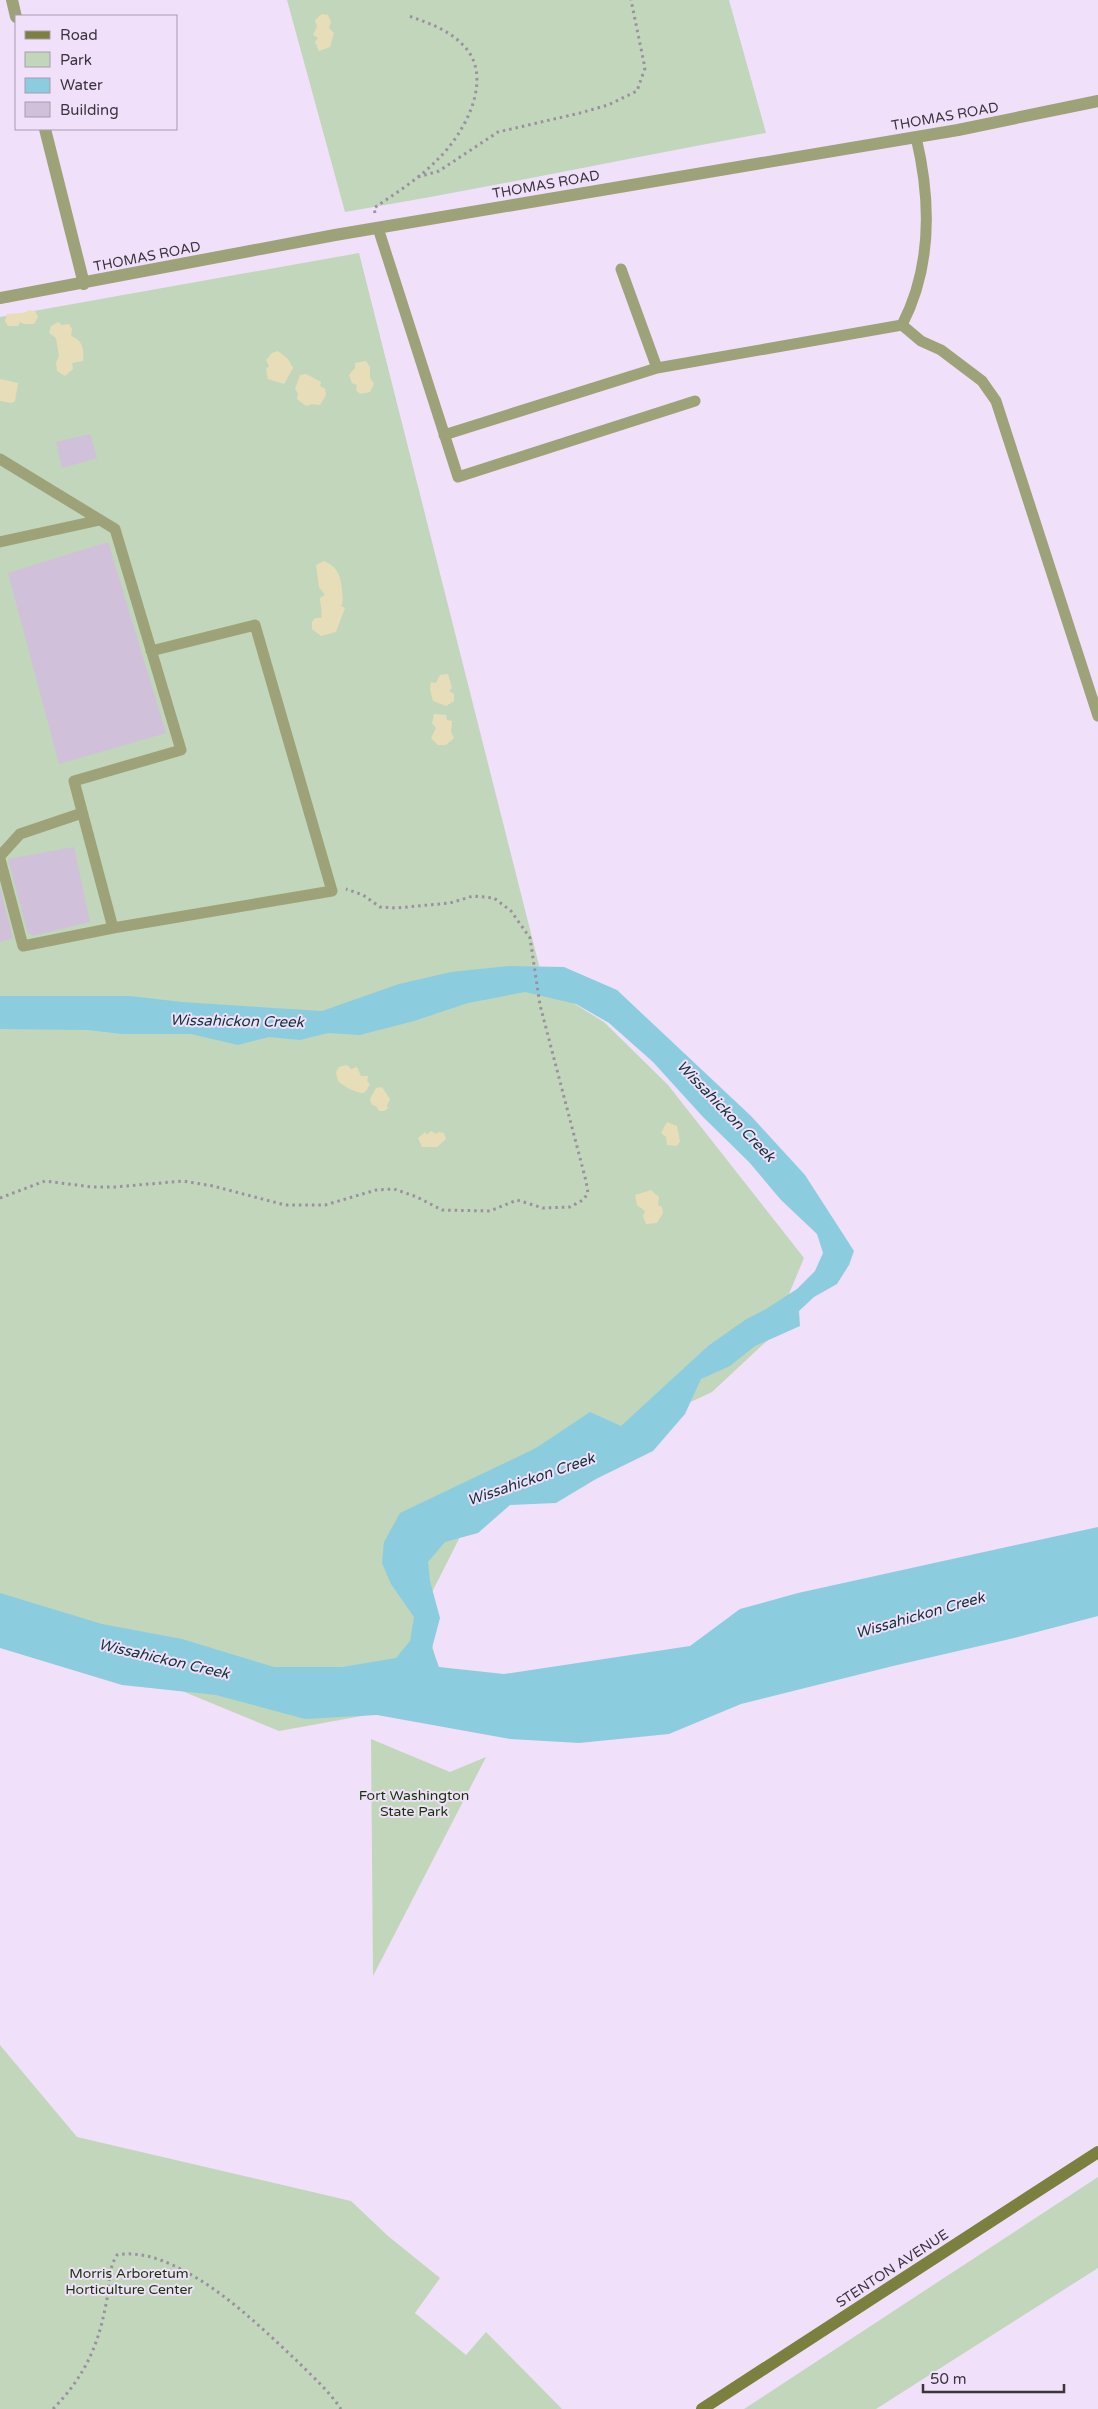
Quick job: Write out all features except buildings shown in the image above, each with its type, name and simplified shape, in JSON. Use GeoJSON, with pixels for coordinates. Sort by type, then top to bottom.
{"type":"FeatureCollection","features":[{"type":"Feature","properties":{"kind":"main road","name":"STENTON AVENUE"},"geometry":{"type":"LineString","coordinates":[[702,2409],[1098,2152]]}},
{"type":"Feature","properties":{"kind":"street"},"geometry":{"type":"LineString","coordinates":[[12,0],[16,15]]}},
{"type":"Feature","properties":{"kind":"street","name":"THOMAS ROAD"},"geometry":{"type":"LineString","coordinates":[[0,298],[84,284],[378,228],[916,137],[1098,101]]}},
{"type":"Feature","properties":{"kind":"street"},"geometry":{"type":"LineString","coordinates":[[45,130],[84,284]]}},
{"type":"Feature","properties":{"kind":"lane"},"geometry":{"type":"LineString","coordinates":[[902,326],[912,306],[924,261],[926,236],[925,187],[916,137]]}},
{"type":"Feature","properties":{"kind":"lane"},"geometry":{"type":"LineString","coordinates":[[378,228],[458,477],[695,401]]}},
{"type":"Feature","properties":{"kind":"lane"},"geometry":{"type":"LineString","coordinates":[[621,269],[657,368]]}},
{"type":"Feature","properties":{"kind":"lane"},"geometry":{"type":"LineString","coordinates":[[444,435],[657,368],[902,326],[921,341],[941,350],[982,380],[996,401],[1098,716]]}},
{"type":"Feature","properties":{"kind":"lane"},"geometry":{"type":"LineString","coordinates":[[0,459],[115,529],[181,750],[74,781],[113,928]]}},
{"type":"Feature","properties":{"kind":"lane"},"geometry":{"type":"LineString","coordinates":[[0,542],[100,520]]}},
{"type":"Feature","properties":{"kind":"lane"},"geometry":{"type":"LineString","coordinates":[[82,813],[20,834],[0,858],[23,946],[113,928],[332,891],[255,625],[151,650]]}},
{"type":"Feature","properties":{"kind":"path"},"geometry":{"type":"LineString","coordinates":[[418,177],[439,171],[498,132],[608,105],[637,91],[644,68],[631,0]]}},
{"type":"Feature","properties":{"kind":"path"},"geometry":{"type":"LineString","coordinates":[[378,228],[374,208],[418,177],[439,159],[471,112],[476,96],[477,79],[473,59],[464,46],[440,27],[408,16]]}},
{"type":"Feature","properties":{"kind":"path"},"geometry":{"type":"LineString","coordinates":[[0,1198],[45,1181],[92,1187],[183,1181],[213,1186],[285,1205],[325,1205],[376,1190],[394,1189],[417,1197],[442,1210],[478,1209],[490,1211],[517,1200],[543,1208],[570,1207],[583,1200],[588,1193],[586,1182],[540,1006],[530,938],[511,911],[494,898],[473,896],[450,903],[396,908],[380,906],[364,895],[349,889],[332,891]]}},
{"type":"Feature","properties":{"kind":"path"},"geometry":{"type":"LineString","coordinates":[[54,2409],[70,2392],[91,2358],[104,2318],[111,2265],[117,2255],[124,2254],[134,2254],[170,2264],[199,2280],[251,2319],[283,2348],[317,2381],[341,2409]]}},
{"type":"Feature","properties":{"kind":"green space"},"geometry":{"type":"Polygon","coordinates":[[[287,0],[729,0],[766,133],[345,212],[287,0]]]}},
{"type":"Feature","properties":{"kind":"green space"},"geometry":{"type":"Polygon","coordinates":[[[359,253],[544,985],[604,1022],[668,1085],[804,1258],[771,1337],[712,1392],[633,1429],[468,1521],[424,1608],[445,1701],[279,1731],[0,1616],[0,317],[359,253]]]}},
{"type":"Feature","properties":{"kind":"green space","name":"Fort Washington State Park"},"geometry":{"type":"Polygon","coordinates":[[[371,1739],[450,1772],[486,1757],[373,1976],[371,1739]]]}},
{"type":"Feature","properties":{"kind":"green space","name":"Morris Arboretum Horticulture Center"},"geometry":{"type":"Polygon","coordinates":[[[0,2045],[77,2137],[351,2201],[388,2236],[440,2278],[415,2313],[466,2355],[486,2332],[562,2409],[0,2409],[0,2045]]]}},
{"type":"Feature","properties":{"kind":"green space"},"geometry":{"type":"Polygon","coordinates":[[[1098,2177],[1098,2268],[876,2409],[744,2409],[1098,2177]]]}},
{"type":"Feature","properties":{"kind":"sand"},"geometry":{"type":"Polygon","coordinates":[[[322,14],[328,15],[331,22],[329,28],[334,33],[330,47],[319,51],[315,42],[318,38],[313,35],[317,27],[315,20],[322,14]]]}},
{"type":"Feature","properties":{"kind":"sand"},"geometry":{"type":"Polygon","coordinates":[[[29,310],[35,311],[38,317],[34,324],[20,322],[18,326],[8,326],[5,321],[7,314],[23,313],[29,310]]]}},
{"type":"Feature","properties":{"kind":"sand"},"geometry":{"type":"Polygon","coordinates":[[[58,322],[62,325],[69,324],[72,329],[71,336],[78,340],[83,349],[83,361],[72,363],[73,369],[65,376],[57,371],[56,363],[59,356],[56,338],[49,333],[51,326],[58,322]]]}},
{"type":"Feature","properties":{"kind":"sand"},"geometry":{"type":"Polygon","coordinates":[[[278,351],[288,359],[293,368],[284,384],[268,379],[266,369],[269,366],[266,360],[272,353],[278,351]]]}},
{"type":"Feature","properties":{"kind":"sand"},"geometry":{"type":"Polygon","coordinates":[[[366,361],[370,367],[370,378],[374,384],[370,392],[360,394],[356,390],[357,385],[352,383],[349,375],[355,368],[355,363],[366,361]]]}},
{"type":"Feature","properties":{"kind":"sand"},"geometry":{"type":"Polygon","coordinates":[[[306,374],[321,382],[320,386],[325,389],[326,395],[320,405],[312,404],[306,406],[297,399],[298,393],[295,389],[300,375],[306,374]]]}},
{"type":"Feature","properties":{"kind":"sand"},"geometry":{"type":"Polygon","coordinates":[[[0,379],[18,383],[15,401],[12,403],[0,401],[0,379]]]}},
{"type":"Feature","properties":{"kind":"sand"},"geometry":{"type":"Polygon","coordinates":[[[324,561],[333,566],[338,573],[343,599],[341,606],[345,608],[336,632],[321,636],[312,629],[312,622],[315,618],[321,618],[322,616],[320,598],[325,595],[319,587],[316,565],[324,561]]]}},
{"type":"Feature","properties":{"kind":"sand"},"geometry":{"type":"Polygon","coordinates":[[[448,674],[452,688],[449,691],[454,694],[454,701],[446,706],[433,701],[430,689],[431,682],[436,683],[440,675],[448,674]]]}},
{"type":"Feature","properties":{"kind":"sand"},"geometry":{"type":"Polygon","coordinates":[[[434,714],[446,715],[447,720],[452,721],[451,732],[454,738],[446,745],[438,745],[431,738],[436,728],[432,723],[434,714]]]}},
{"type":"Feature","properties":{"kind":"sand"},"geometry":{"type":"Polygon","coordinates":[[[347,1065],[351,1069],[357,1067],[361,1076],[368,1076],[367,1081],[370,1084],[363,1093],[353,1091],[338,1081],[336,1072],[339,1067],[347,1065]]]}},
{"type":"Feature","properties":{"kind":"sand"},"geometry":{"type":"Polygon","coordinates":[[[382,1087],[390,1099],[388,1108],[384,1111],[379,1111],[376,1106],[372,1105],[370,1099],[376,1088],[382,1087]]]}},
{"type":"Feature","properties":{"kind":"sand"},"geometry":{"type":"Polygon","coordinates":[[[667,1122],[677,1126],[680,1142],[676,1146],[667,1145],[666,1137],[661,1133],[667,1122]]]}},
{"type":"Feature","properties":{"kind":"sand"},"geometry":{"type":"Polygon","coordinates":[[[431,1131],[436,1134],[439,1132],[444,1133],[446,1139],[437,1147],[422,1147],[418,1138],[425,1132],[427,1135],[431,1131]]]}},
{"type":"Feature","properties":{"kind":"sand"},"geometry":{"type":"Polygon","coordinates":[[[651,1190],[659,1197],[658,1205],[662,1207],[663,1213],[657,1223],[646,1224],[643,1216],[645,1211],[637,1205],[635,1195],[651,1190]]]}},
{"type":"Feature","properties":{"kind":"water","name":"Wissahickon Creek"},"geometry":{"type":"Polygon","coordinates":[[[509,966],[564,967],[617,990],[751,1116],[805,1175],[854,1251],[849,1265],[837,1284],[814,1297],[799,1311],[800,1326],[755,1346],[730,1366],[701,1379],[685,1414],[653,1451],[596,1479],[556,1503],[510,1505],[478,1533],[445,1542],[428,1562],[430,1581],[440,1618],[432,1648],[439,1667],[504,1674],[690,1646],[740,1609],[798,1593],[1098,1527],[1098,1616],[741,1704],[669,1734],[579,1743],[510,1739],[377,1715],[305,1719],[216,1695],[122,1685],[0,1648],[0,1593],[102,1624],[182,1639],[274,1667],[342,1667],[396,1658],[410,1641],[414,1617],[391,1584],[382,1563],[384,1542],[400,1513],[536,1448],[590,1412],[621,1426],[708,1346],[745,1320],[797,1289],[815,1271],[823,1253],[817,1234],[781,1200],[749,1162],[703,1117],[653,1062],[609,1023],[576,1004],[525,992],[468,1003],[414,1021],[360,1035],[328,1033],[300,1040],[269,1037],[238,1045],[191,1034],[122,1034],[88,1030],[0,1029],[0,996],[130,996],[182,1002],[322,1011],[399,984],[451,972],[509,966]]]}}]}
